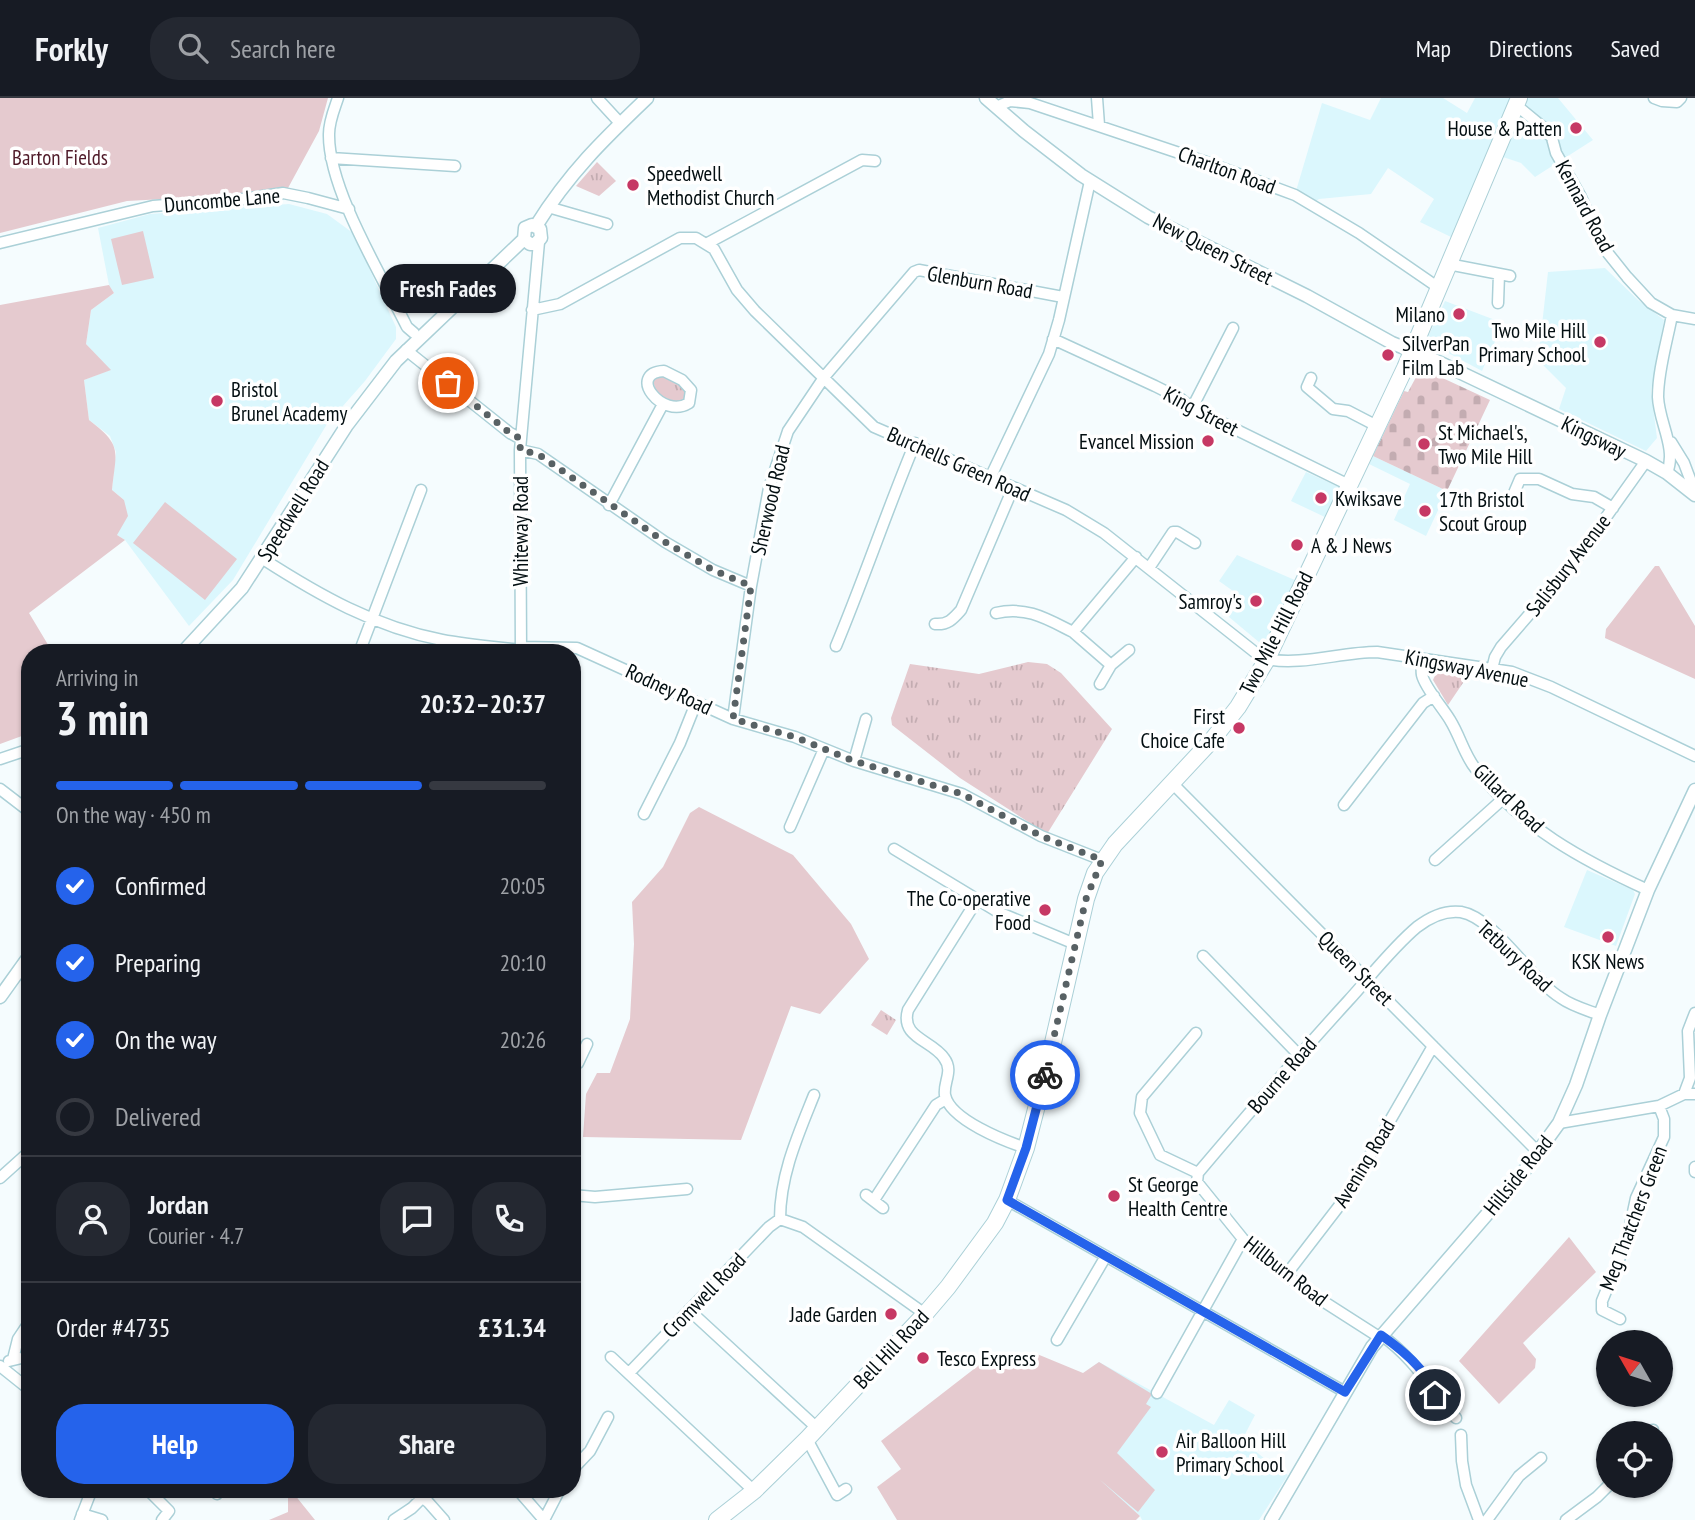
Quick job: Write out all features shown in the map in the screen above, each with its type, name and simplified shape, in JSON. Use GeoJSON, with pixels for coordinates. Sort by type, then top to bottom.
{"type":"FeatureCollection","features":[{"type":"Feature","properties":{"kind":"main road","name":"Two Mile Hill Road"},"geometry":{"type":"LineString","coordinates":[[1026,1148],[1086,899],[1102,860],[1173,784],[1238,707],[1266,660],[1412,352],[1517,102]]}},
{"type":"Feature","properties":{"kind":"main road","name":"Bell Hill Road"},"geometry":{"type":"LineString","coordinates":[[717,1520],[754,1491],[812,1434],[925,1314],[970,1259],[995,1223],[1007,1200],[1026,1148]]}},
{"type":"Feature","properties":{"kind":"street"},"geometry":{"type":"LineString","coordinates":[[338,98],[330,127],[331,158],[336,179],[407,327],[414,333]]}},
{"type":"Feature","properties":{"kind":"street"},"geometry":{"type":"LineString","coordinates":[[597,98],[620,123]]}},
{"type":"Feature","properties":{"kind":"street","name":"Speedwell Road"},"geometry":{"type":"LineString","coordinates":[[396,361],[523,239],[525,228],[536,226],[581,162],[647,98]]}},
{"type":"Feature","properties":{"kind":"street"},"geometry":{"type":"LineString","coordinates":[[1097,98],[1099,125]]}},
{"type":"Feature","properties":{"kind":"street"},"geometry":{"type":"LineString","coordinates":[[1654,98],[1677,102],[1681,98]]}},
{"type":"Feature","properties":{"kind":"street","name":"Charlton Road"},"geometry":{"type":"LineString","coordinates":[[991,102],[1030,103],[1294,195],[1359,233],[1439,288]]}},
{"type":"Feature","properties":{"kind":"street","name":"Charlton Road"},"geometry":{"type":"LineString","coordinates":[[991,102],[1024,131]]}},
{"type":"Feature","properties":{"kind":"street","name":"Kennard Road"},"geometry":{"type":"LineString","coordinates":[[1517,102],[1552,138],[1556,153],[1603,247],[1627,277],[1651,303],[1672,315],[1695,319]]}},
{"type":"Feature","properties":{"kind":"street","name":"New Queen Street"},"geometry":{"type":"LineString","coordinates":[[1024,131],[1090,181],[1148,216],[1412,352]]}},
{"type":"Feature","properties":{"kind":"street"},"geometry":{"type":"LineString","coordinates":[[331,158],[455,166]]}},
{"type":"Feature","properties":{"kind":"street"},"geometry":{"type":"LineString","coordinates":[[532,310],[560,303],[680,238],[696,238],[706,244],[862,160],[875,161]]}},
{"type":"Feature","properties":{"kind":"street","name":"Glenburn Road"},"geometry":{"type":"LineString","coordinates":[[825,376],[919,270],[1063,297],[1090,181]]}},
{"type":"Feature","properties":{"kind":"street","name":"Duncombe Lane"},"geometry":{"type":"LineString","coordinates":[[0,243],[153,206],[236,201],[283,193],[349,209]]}},
{"type":"Feature","properties":{"kind":"street"},"geometry":{"type":"LineString","coordinates":[[548,207],[607,224]]}},
{"type":"Feature","properties":{"kind":"street"},"geometry":{"type":"LineString","coordinates":[[523,239],[530,244],[539,242],[542,233],[536,226]]}},
{"type":"Feature","properties":{"kind":"street","name":"Whiteway Road"},"geometry":{"type":"LineString","coordinates":[[521,644],[521,444],[539,242]]}},
{"type":"Feature","properties":{"kind":"street","name":"Burchells Green Road"},"geometry":{"type":"LineString","coordinates":[[706,244],[714,249],[737,290],[755,310],[873,426],[1066,510],[1104,533],[1266,660]]}},
{"type":"Feature","properties":{"kind":"street"},"geometry":{"type":"LineString","coordinates":[[1448,264],[1505,275],[1498,303]]}},
{"type":"Feature","properties":{"kind":"street","name":"Speedwell Road"},"geometry":{"type":"LineString","coordinates":[[190,644],[242,589],[347,425],[414,333],[471,288]]}},
{"type":"Feature","properties":{"kind":"street"},"geometry":{"type":"LineString","coordinates":[[991,476],[1038,380],[1053,339],[1063,297]]}},
{"type":"Feature","properties":{"kind":"street"},"geometry":{"type":"LineString","coordinates":[[1667,473],[1671,456],[1659,405],[1659,387],[1672,315]]}},
{"type":"Feature","properties":{"kind":"street"},"geometry":{"type":"LineString","coordinates":[[1192,408],[1233,328]]}},
{"type":"Feature","properties":{"kind":"street","name":"King Street"},"geometry":{"type":"LineString","coordinates":[[1053,339],[1163,390],[1192,408],[1349,485]]}},
{"type":"Feature","properties":{"kind":"street"},"geometry":{"type":"LineString","coordinates":[[406,350],[521,444],[609,505],[713,570],[751,586]]}},
{"type":"Feature","properties":{"kind":"street","name":"Kingsway"},"geometry":{"type":"LineString","coordinates":[[1412,352],[1646,461],[1695,494]]}},
{"type":"Feature","properties":{"kind":"street","name":"Sherwood Road"},"geometry":{"type":"LineString","coordinates":[[733,719],[751,586],[769,488],[777,459],[793,422],[825,376]]}},
{"type":"Feature","properties":{"kind":"street"},"geometry":{"type":"LineString","coordinates":[[1311,378],[1307,387],[1333,409],[1348,411],[1377,426]]}},
{"type":"Feature","properties":{"kind":"street"},"geometry":{"type":"LineString","coordinates":[[609,505],[663,404]]}},
{"type":"Feature","properties":{"kind":"street"},"geometry":{"type":"LineString","coordinates":[[1666,434],[1684,463],[1695,494]]}},
{"type":"Feature","properties":{"kind":"street"},"geometry":{"type":"LineString","coordinates":[[836,646],[849,599],[915,443]]}},
{"type":"Feature","properties":{"kind":"street","name":"Salisbury Avenue"},"geometry":{"type":"LineString","coordinates":[[1492,669],[1494,657],[1501,647],[1573,565],[1646,461]]}},
{"type":"Feature","properties":{"kind":"street"},"geometry":{"type":"LineString","coordinates":[[1511,500],[1520,479],[1539,479],[1572,495],[1594,498],[1613,508]]}},
{"type":"Feature","properties":{"kind":"street"},"geometry":{"type":"LineString","coordinates":[[935,624],[944,625],[953,620],[961,610],[1013,488]]}},
{"type":"Feature","properties":{"kind":"street"},"geometry":{"type":"LineString","coordinates":[[363,644],[421,490]]}},
{"type":"Feature","properties":{"kind":"street"},"geometry":{"type":"LineString","coordinates":[[1149,568],[1173,532],[1195,543]]}},
{"type":"Feature","properties":{"kind":"street"},"geometry":{"type":"LineString","coordinates":[[1073,632],[1136,557]]}},
{"type":"Feature","properties":{"kind":"street","name":"Rodney Road"},"geometry":{"type":"LineString","coordinates":[[263,559],[315,593],[372,620],[441,640],[473,644]]}},
{"type":"Feature","properties":{"kind":"street"},"geometry":{"type":"LineString","coordinates":[[969,560],[981,565]]}},
{"type":"Feature","properties":{"kind":"street"},"geometry":{"type":"LineString","coordinates":[[996,613],[1012,609],[1027,611],[1073,632],[1111,666]]}},
{"type":"Feature","properties":{"kind":"street","name":"Rodney Road"},"geometry":{"type":"LineString","coordinates":[[581,650],[733,719],[854,761],[962,794],[1041,836],[1102,860]]}},
{"type":"Feature","properties":{"kind":"street"},"geometry":{"type":"LineString","coordinates":[[1100,684],[1111,666],[1129,650]]}},
{"type":"Feature","properties":{"kind":"street","name":"Kingsway Avenue"},"geometry":{"type":"LineString","coordinates":[[1266,660],[1282,662],[1377,652],[1512,673],[1551,687],[1695,756]]}},
{"type":"Feature","properties":{"kind":"street","name":"Gillard Road"},"geometry":{"type":"LineString","coordinates":[[1422,659],[1422,676],[1454,726],[1473,766],[1504,798],[1523,817],[1560,845],[1593,865],[1648,890]]}},
{"type":"Feature","properties":{"kind":"street"},"geometry":{"type":"LineString","coordinates":[[1344,805],[1423,704],[1434,695]]}},
{"type":"Feature","properties":{"kind":"street"},"geometry":{"type":"LineString","coordinates":[[644,814],[680,743],[696,703]]}},
{"type":"Feature","properties":{"kind":"street"},"geometry":{"type":"LineString","coordinates":[[854,761],[866,719]]}},
{"type":"Feature","properties":{"kind":"street"},"geometry":{"type":"LineString","coordinates":[[790,827],[824,749]]}},
{"type":"Feature","properties":{"kind":"street"},"geometry":{"type":"LineString","coordinates":[[0,759],[21,751]]}},
{"type":"Feature","properties":{"kind":"street","name":"Queen Street"},"geometry":{"type":"LineString","coordinates":[[1173,784],[1539,1153]]}},
{"type":"Feature","properties":{"kind":"street"},"geometry":{"type":"LineString","coordinates":[[0,789],[21,802]]}},
{"type":"Feature","properties":{"kind":"street","name":"Hillside Road"},"geometry":{"type":"LineString","coordinates":[[1271,1520],[1380,1336],[1539,1153],[1559,1123],[1576,1085],[1648,890],[1695,790]]}},
{"type":"Feature","properties":{"kind":"street"},"geometry":{"type":"LineString","coordinates":[[1435,860],[1504,798]]}},
{"type":"Feature","properties":{"kind":"street"},"geometry":{"type":"LineString","coordinates":[[894,849],[998,912],[1075,944]]}},
{"type":"Feature","properties":{"kind":"street"},"geometry":{"type":"LineString","coordinates":[[977,900],[906,1016],[909,1029],[937,1050],[947,1063],[949,1077],[946,1099],[953,1109],[996,1138],[1026,1148]]}},
{"type":"Feature","properties":{"kind":"street","name":"Tetbury Road"},"geometry":{"type":"LineString","coordinates":[[1368,979],[1416,928],[1432,917],[1446,912],[1462,912],[1474,917],[1494,933],[1560,998],[1600,1015]]}},
{"type":"Feature","properties":{"kind":"street"},"geometry":{"type":"LineString","coordinates":[[1203,956],[1299,1055]]}},
{"type":"Feature","properties":{"kind":"street"},"geometry":{"type":"LineString","coordinates":[[0,997],[21,968]]}},
{"type":"Feature","properties":{"kind":"street","name":"Bourne Road"},"geometry":{"type":"LineString","coordinates":[[1198,1173],[1368,979]]}},
{"type":"Feature","properties":{"kind":"street"},"geometry":{"type":"LineString","coordinates":[[1559,1123],[1659,1106],[1690,1094],[1688,1031],[1695,1013]]}},
{"type":"Feature","properties":{"kind":"street"},"geometry":{"type":"LineString","coordinates":[[1196,1033],[1142,1097],[1140,1113],[1160,1155],[1198,1173]]}},
{"type":"Feature","properties":{"kind":"street"},"geometry":{"type":"LineString","coordinates":[[581,1057],[587,1044]]}},
{"type":"Feature","properties":{"kind":"street","name":"Avening Road"},"geometry":{"type":"LineString","coordinates":[[1286,1275],[1346,1197],[1433,1046]]}},
{"type":"Feature","properties":{"kind":"street"},"geometry":{"type":"LineString","coordinates":[[814,1094],[790,1157],[780,1200],[780,1219],[803,1227],[925,1314]]}},
{"type":"Feature","properties":{"kind":"street"},"geometry":{"type":"LineString","coordinates":[[874,1201],[936,1105],[946,1099]]}},
{"type":"Feature","properties":{"kind":"street","name":"Meg Thatchers Green"},"geometry":{"type":"LineString","coordinates":[[1620,1319],[1605,1314],[1602,1301],[1627,1240],[1636,1198],[1664,1136],[1664,1119],[1659,1106]]}},
{"type":"Feature","properties":{"kind":"street"},"geometry":{"type":"LineString","coordinates":[[0,1178],[21,1159]]}},
{"type":"Feature","properties":{"kind":"street"},"geometry":{"type":"LineString","coordinates":[[1695,1167],[1695,1172]]}},
{"type":"Feature","properties":{"kind":"street","name":"Hillburn Road"},"geometry":{"type":"LineString","coordinates":[[1198,1173],[1197,1182],[1243,1239],[1304,1289],[1401,1349],[1456,1418]]}},
{"type":"Feature","properties":{"kind":"street"},"geometry":{"type":"LineString","coordinates":[[581,1196],[595,1197],[687,1189]]}},
{"type":"Feature","properties":{"kind":"street"},"geometry":{"type":"LineString","coordinates":[[1007,1200],[1345,1392]]}},
{"type":"Feature","properties":{"kind":"street","name":"Cromwell Road"},"geometry":{"type":"LineString","coordinates":[[629,1373],[769,1227],[780,1219]]}},
{"type":"Feature","properties":{"kind":"street"},"geometry":{"type":"LineString","coordinates":[[1157,1393],[1243,1239]]}},
{"type":"Feature","properties":{"kind":"street"},"geometry":{"type":"LineString","coordinates":[[1057,1340],[1106,1256]]}},
{"type":"Feature","properties":{"kind":"street"},"geometry":{"type":"LineString","coordinates":[[689,1310],[812,1434],[837,1495],[846,1489]]}},
{"type":"Feature","properties":{"kind":"street"},"geometry":{"type":"LineString","coordinates":[[13,1359],[21,1332]]}},
{"type":"Feature","properties":{"kind":"street"},"geometry":{"type":"LineString","coordinates":[[611,1357],[754,1491]]}},
{"type":"Feature","properties":{"kind":"street"},"geometry":{"type":"LineString","coordinates":[[21,1358],[0,1364],[21,1382]]}},
{"type":"Feature","properties":{"kind":"street"},"geometry":{"type":"LineString","coordinates":[[581,1460],[590,1451],[608,1417]]}},
{"type":"Feature","properties":{"kind":"street"},"geometry":{"type":"LineString","coordinates":[[1461,1435],[1466,1485],[1479,1520]]}},
{"type":"Feature","properties":{"kind":"street"},"geometry":{"type":"LineString","coordinates":[[1487,1520],[1518,1476],[1541,1458]]}},
{"type":"Feature","properties":{"kind":"street"},"geometry":{"type":"LineString","coordinates":[[88,1498],[81,1517],[102,1520]]}},
{"type":"Feature","properties":{"kind":"street"},"geometry":{"type":"LineString","coordinates":[[156,1498],[169,1511],[162,1520]]}},
{"type":"Feature","properties":{"kind":"street"},"geometry":{"type":"LineString","coordinates":[[394,1520],[423,1498]]}},
{"type":"Feature","properties":{"kind":"street"},"geometry":{"type":"LineString","coordinates":[[425,1498],[444,1520]]}},
{"type":"Feature","properties":{"kind":"street"},"geometry":{"type":"LineString","coordinates":[[525,1498],[544,1520],[555,1498]]}},
{"type":"Feature","properties":{"kind":"street"},"geometry":{"type":"LineString","coordinates":[[1566,1520],[1596,1498]]}},
{"type":"Feature","properties":{"kind":"shaded area"},"geometry":{"type":"Polygon","coordinates":[[[1381,98],[1443,98],[1467,113],[1475,98],[1558,98],[1593,140],[1535,177],[1521,163],[1488,152],[1451,237],[1420,222],[1434,199],[1388,168],[1371,194],[1316,201],[1296,191],[1322,103],[1370,120],[1381,98]]]}},
{"type":"Feature","properties":{"kind":"shaded area","name":"Bristol Brunel Academy"},"geometry":{"type":"Polygon","coordinates":[[[289,204],[327,214],[353,233],[396,327],[396,339],[365,381],[327,424],[233,580],[189,626],[125,540],[117,535],[124,500],[112,490],[116,452],[110,436],[89,420],[84,380],[110,370],[86,344],[91,310],[114,293],[109,285],[98,228],[150,214],[289,204]]]}},
{"type":"Feature","properties":{"kind":"shaded area","name":"Two Mile Hill Primary School"},"geometry":{"type":"Polygon","coordinates":[[[1605,268],[1638,300],[1664,320],[1651,391],[1657,438],[1646,451],[1559,409],[1566,388],[1538,360],[1548,272],[1605,268]]]}},
{"type":"Feature","properties":{"kind":"shaded area"},"geometry":{"type":"Polygon","coordinates":[[[1445,301],[1503,323],[1482,371],[1426,341],[1445,301]]]}},
{"type":"Feature","properties":{"kind":"shaded area"},"geometry":{"type":"Polygon","coordinates":[[[1373,456],[1447,491],[1426,536],[1394,520],[1410,484],[1369,464],[1373,456]]]}},
{"type":"Feature","properties":{"kind":"shaded area","name":"Kwiksave"},"geometry":{"type":"Polygon","coordinates":[[[1306,472],[1341,488],[1327,518],[1291,501],[1306,472]]]}},
{"type":"Feature","properties":{"kind":"shaded area"},"geometry":{"type":"Polygon","coordinates":[[[1237,555],[1297,581],[1266,648],[1229,617],[1238,603],[1233,591],[1219,581],[1237,555]]]}},
{"type":"Feature","properties":{"kind":"shaded area"},"geometry":{"type":"Polygon","coordinates":[[[1587,870],[1633,890],[1635,894],[1616,946],[1564,927],[1587,870]]]}},
{"type":"Feature","properties":{"kind":"shaded area","name":"Air Balloon Hill Primary School"},"geometry":{"type":"Polygon","coordinates":[[[1099,1362],[1214,1425],[1229,1400],[1255,1415],[1242,1440],[1288,1475],[1259,1520],[1142,1520],[1026,1415],[1099,1362]]]}},
{"type":"Feature","properties":{"kind":"green space","name":"Barton Fields"},"geometry":{"type":"Polygon","coordinates":[[[0,98],[328,98],[319,131],[288,188],[220,196],[127,201],[0,233],[0,98]]]}},
{"type":"Feature","properties":{"kind":"green space"},"geometry":{"type":"Polygon","coordinates":[[[597,162],[616,181],[599,196],[576,186],[597,162]]]}},
{"type":"Feature","properties":{"kind":"green space"},"geometry":{"type":"Polygon","coordinates":[[[143,231],[154,278],[122,285],[111,239],[143,231]]]}},
{"type":"Feature","properties":{"kind":"green space"},"geometry":{"type":"Polygon","coordinates":[[[109,285],[114,293],[91,310],[86,344],[111,370],[84,380],[89,420],[108,436],[115,450],[112,490],[124,500],[128,516],[117,535],[125,540],[29,613],[48,644],[21,644],[21,736],[0,744],[0,305],[109,285]]]}},
{"type":"Feature","properties":{"kind":"green space"},"geometry":{"type":"Polygon","coordinates":[[[1421,368],[1490,400],[1447,491],[1373,456],[1404,391],[1408,392],[1421,368]]]}},
{"type":"Feature","properties":{"kind":"green space"},"geometry":{"type":"Polygon","coordinates":[[[664,376],[679,384],[686,392],[685,400],[668,400],[659,394],[654,379],[664,376]]]}},
{"type":"Feature","properties":{"kind":"green space"},"geometry":{"type":"Polygon","coordinates":[[[165,502],[237,559],[205,600],[133,543],[165,502]]]}},
{"type":"Feature","properties":{"kind":"green space"},"geometry":{"type":"Polygon","coordinates":[[[1655,566],[1659,566],[1695,626],[1695,679],[1605,638],[1606,629],[1655,566]]]}},
{"type":"Feature","properties":{"kind":"green space"},"geometry":{"type":"Polygon","coordinates":[[[1028,662],[1047,664],[1061,673],[1112,729],[1047,834],[960,778],[892,725],[891,718],[910,664],[979,674],[1028,662]]]}},
{"type":"Feature","properties":{"kind":"green space"},"geometry":{"type":"Polygon","coordinates":[[[1441,669],[1469,674],[1448,705],[1433,680],[1441,669]]]}},
{"type":"Feature","properties":{"kind":"green space"},"geometry":{"type":"Polygon","coordinates":[[[699,807],[793,855],[851,924],[869,959],[820,1014],[791,1006],[741,1140],[583,1137],[586,1094],[597,1073],[610,1073],[630,1019],[634,944],[632,902],[663,867],[690,813],[699,807]]]}},
{"type":"Feature","properties":{"kind":"green space"},"geometry":{"type":"Polygon","coordinates":[[[881,1010],[896,1020],[887,1035],[871,1025],[881,1010]]]}},
{"type":"Feature","properties":{"kind":"green space"},"geometry":{"type":"Polygon","coordinates":[[[1569,1237],[1596,1272],[1523,1343],[1536,1359],[1535,1368],[1499,1404],[1459,1361],[1569,1237]]]}},
{"type":"Feature","properties":{"kind":"green space"},"geometry":{"type":"Polygon","coordinates":[[[1037,1354],[1083,1373],[1099,1362],[1152,1394],[1146,1404],[1151,1407],[1117,1453],[1155,1490],[1138,1512],[1099,1479],[1140,1516],[1136,1520],[897,1520],[877,1487],[901,1469],[881,1441],[992,1355],[1014,1360],[1037,1354]]]}},
{"type":"Feature","properties":{"kind":"green space"},"geometry":{"type":"Polygon","coordinates":[[[288,1498],[297,1498],[315,1520],[269,1520],[288,1512],[288,1498]]]}},
{"type":"Feature","properties":{"kind":"way so far"},"geometry":{"type":"LineString","coordinates":[[448,383],[521,439],[520,450],[538,454],[665,542],[713,570],[751,586],[733,719],[795,737],[854,761],[962,794],[1026,829],[1102,860],[1086,899],[1045,1075]]}},
{"type":"Feature","properties":{"kind":"place","name":"House & Patten"},"geometry":{"type":"Point","coordinates":[1576,128]}},
{"type":"Feature","properties":{"kind":"place","name":"Speedwell Methodist Church"},"geometry":{"type":"Point","coordinates":[633,185]}},
{"type":"Feature","properties":{"kind":"place","name":"Milano"},"geometry":{"type":"Point","coordinates":[1459,314]}},
{"type":"Feature","properties":{"kind":"place","name":"Two Mile Hill Primary School"},"geometry":{"type":"Point","coordinates":[1600,342]}},
{"type":"Feature","properties":{"kind":"place","name":"SilverPan Film Lab"},"geometry":{"type":"Point","coordinates":[1388,355]}},
{"type":"Feature","properties":{"kind":"place","name":"Fresh Fades"},"geometry":{"type":"Point","coordinates":[448,383]}},
{"type":"Feature","properties":{"kind":"place","name":"Bristol Brunel Academy"},"geometry":{"type":"Point","coordinates":[217,401]}},
{"type":"Feature","properties":{"kind":"place","name":"Evancel Mission"},"geometry":{"type":"Point","coordinates":[1208,441]}},
{"type":"Feature","properties":{"kind":"place","name":"St Michael's, Two Mile Hill"},"geometry":{"type":"Point","coordinates":[1424,444]}},
{"type":"Feature","properties":{"kind":"place","name":"Kwiksave"},"geometry":{"type":"Point","coordinates":[1321,498]}},
{"type":"Feature","properties":{"kind":"place","name":"17th Bristol Scout Group"},"geometry":{"type":"Point","coordinates":[1425,511]}},
{"type":"Feature","properties":{"kind":"place","name":"A & J News"},"geometry":{"type":"Point","coordinates":[1297,545]}},
{"type":"Feature","properties":{"kind":"place","name":"Samroy's"},"geometry":{"type":"Point","coordinates":[1256,601]}},
{"type":"Feature","properties":{"kind":"place","name":"First Choice Cafe"},"geometry":{"type":"Point","coordinates":[1239,728]}},
{"type":"Feature","properties":{"kind":"place","name":"The Co-operative Food"},"geometry":{"type":"Point","coordinates":[1045,910]}},
{"type":"Feature","properties":{"kind":"place","name":"KSK News"},"geometry":{"type":"Point","coordinates":[1608,937]}},
{"type":"Feature","properties":{"kind":"place","name":"St George Health Centre"},"geometry":{"type":"Point","coordinates":[1114,1196]}},
{"type":"Feature","properties":{"kind":"place","name":"Jade Garden"},"geometry":{"type":"Point","coordinates":[891,1314]}},
{"type":"Feature","properties":{"kind":"place","name":"Tesco Express"},"geometry":{"type":"Point","coordinates":[923,1358]}},
{"type":"Feature","properties":{"kind":"place","name":"Air Balloon Hill Primary School"},"geometry":{"type":"Point","coordinates":[1162,1452]}},
{"type":"Feature","properties":{"kind":"route"},"geometry":{"type":"LineString","coordinates":[[1045,1075],[1026,1148],[1007,1200],[1345,1392],[1381,1335],[1401,1349],[1416,1365],[1433,1387],[1435,1395]]}}]}
